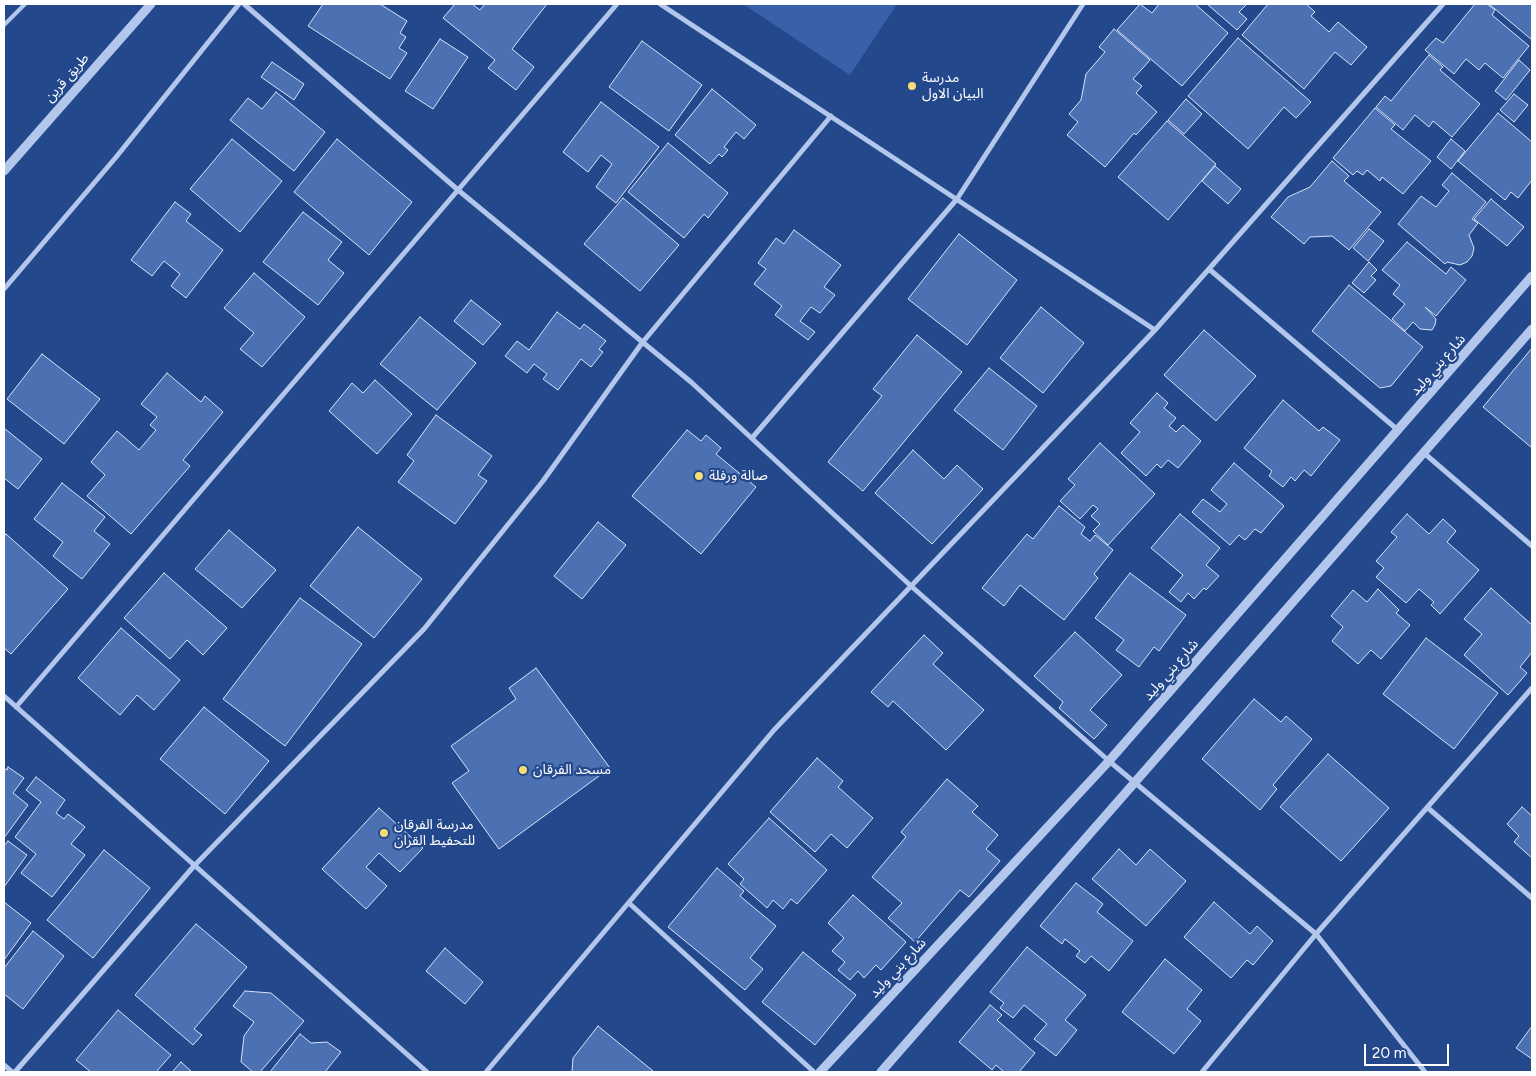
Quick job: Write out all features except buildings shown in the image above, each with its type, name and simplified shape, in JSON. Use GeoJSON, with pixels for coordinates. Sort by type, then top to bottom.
{"type":"FeatureCollection","features":[{"type":"Feature","properties":{"kind":"street","name":"طريق قرين"},"geometry":{"type":"LineString","coordinates":[[4,171],[151,4]]}},
{"type":"Feature","properties":{"kind":"street"},"geometry":{"type":"LineString","coordinates":[[4,289],[117,156],[239,4]]}},
{"type":"Feature","properties":{"kind":"street"},"geometry":{"type":"LineString","coordinates":[[244,4],[458,190],[691,382],[911,586],[1135,784],[1316,934],[1425,1072]]}},
{"type":"Feature","properties":{"kind":"street"},"geometry":{"type":"LineString","coordinates":[[16,707],[617,4]]}},
{"type":"Feature","properties":{"kind":"street"},"geometry":{"type":"LineString","coordinates":[[660,4],[1155,330]]}},
{"type":"Feature","properties":{"kind":"street"},"geometry":{"type":"LineString","coordinates":[[752,438],[957,199],[1083,4]]}},
{"type":"Feature","properties":{"kind":"street"},"geometry":{"type":"LineString","coordinates":[[486,1072],[630,904],[774,730],[1155,330],[1443,4]]}},
{"type":"Feature","properties":{"kind":"street"},"geometry":{"type":"LineString","coordinates":[[4,1065],[13,1072],[194,866],[424,629],[543,481],[642,343],[831,116]]}},
{"type":"Feature","properties":{"kind":"street"},"geometry":{"type":"LineString","coordinates":[[1209,270],[1399,431]]}},
{"type":"Feature","properties":{"kind":"street","name":"شارع بني وليد"},"geometry":{"type":"LineString","coordinates":[[820,1072],[1109,761],[1399,431],[1532,276]]}},
{"type":"Feature","properties":{"kind":"street"},"geometry":{"type":"LineString","coordinates":[[881,1072],[1532,329]]}},
{"type":"Feature","properties":{"kind":"street"},"geometry":{"type":"LineString","coordinates":[[1424,453],[1532,546]]}},
{"type":"Feature","properties":{"kind":"street"},"geometry":{"type":"LineString","coordinates":[[1202,1072],[1316,934],[1532,688]]}},
{"type":"Feature","properties":{"kind":"street"},"geometry":{"type":"LineString","coordinates":[[4,696],[427,1072]]}},
{"type":"Feature","properties":{"kind":"street"},"geometry":{"type":"LineString","coordinates":[[1428,808],[1532,898]]}},
{"type":"Feature","properties":{"kind":"street"},"geometry":{"type":"LineString","coordinates":[[630,904],[814,1072]]}},
{"type":"Feature","properties":{"kind":"lane"},"geometry":{"type":"LineString","coordinates":[[4,25],[25,4]]}},
{"type":"Feature","properties":{"kind":"shaded area"},"geometry":{"type":"Polygon","coordinates":[[[743,4],[897,4],[850,75],[743,4]]]}},
{"type":"Feature","properties":{"kind":"place","name":"مدرسة البيان الاول"},"geometry":{"type":"Point","coordinates":[912,86]}},
{"type":"Feature","properties":{"kind":"place","name":"صالة ورفلة"},"geometry":{"type":"Point","coordinates":[699,476]}},
{"type":"Feature","properties":{"kind":"place","name":"مسحد الفرقان"},"geometry":{"type":"Point","coordinates":[523,770]}},
{"type":"Feature","properties":{"kind":"place","name":"مدرسة الفرقان للتحفيط القران"},"geometry":{"type":"Point","coordinates":[384,833]}}]}
